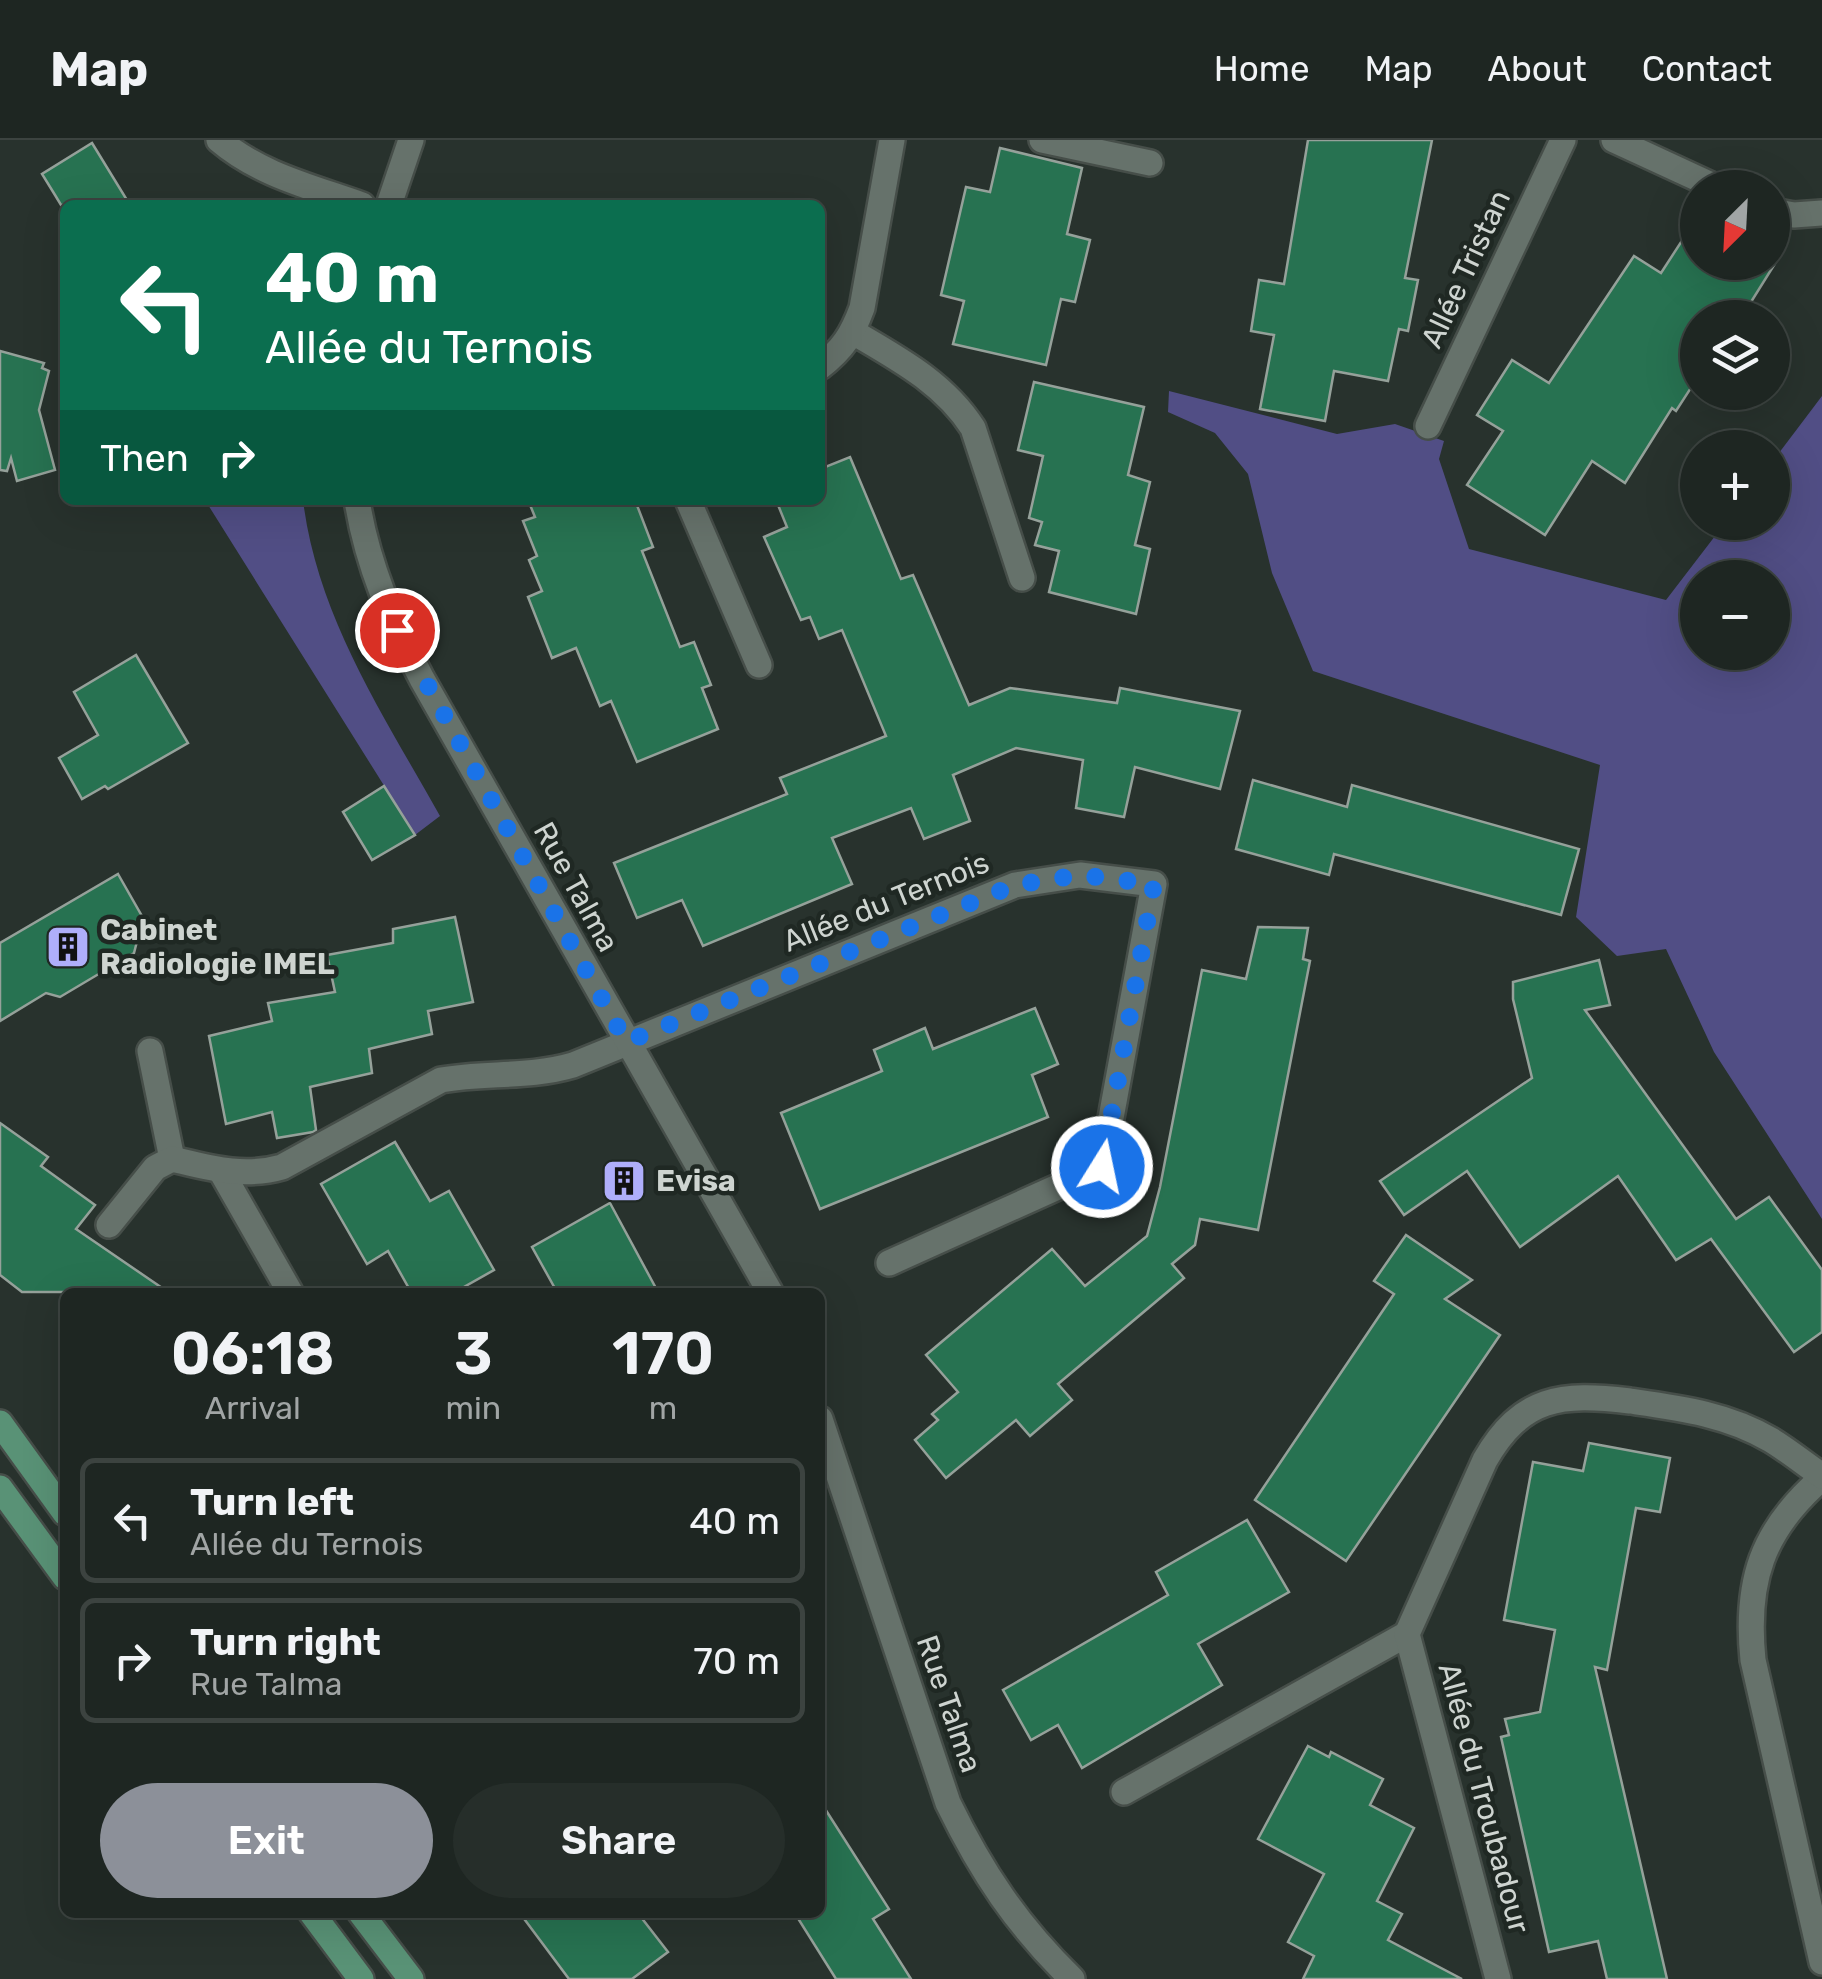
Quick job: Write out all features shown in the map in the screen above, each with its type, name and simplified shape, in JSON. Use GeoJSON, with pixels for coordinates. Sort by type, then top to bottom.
{"type":"FeatureCollection","features":[{"type":"Feature","properties":{"kind":"main road"},"geometry":{"type":"LineString","coordinates":[[0,1423],[60,1506]]}},
{"type":"Feature","properties":{"kind":"main road"},"geometry":{"type":"LineString","coordinates":[[0,1488],[60,1570]]}},
{"type":"Feature","properties":{"kind":"main road"},"geometry":{"type":"LineString","coordinates":[[315,1918],[361,1979]]}},
{"type":"Feature","properties":{"kind":"main road"},"geometry":{"type":"LineString","coordinates":[[365,1918],[411,1979]]}},
{"type":"Feature","properties":{"kind":"street"},"geometry":{"type":"LineString","coordinates":[[219,140],[267,172],[348,200]]}},
{"type":"Feature","properties":{"kind":"street"},"geometry":{"type":"LineString","coordinates":[[392,200],[411,140]]}},
{"type":"Feature","properties":{"kind":"street"},"geometry":{"type":"LineString","coordinates":[[825,363],[842,350],[853,332],[867,284],[892,140]]}},
{"type":"Feature","properties":{"kind":"street"},"geometry":{"type":"LineString","coordinates":[[1042,140],[1150,163]]}},
{"type":"Feature","properties":{"kind":"street","name":"Allée Tristan"},"geometry":{"type":"LineString","coordinates":[[1428,426],[1563,140]]}},
{"type":"Feature","properties":{"kind":"street"},"geometry":{"type":"LineString","coordinates":[[1614,140],[1680,170]]}},
{"type":"Feature","properties":{"kind":"street"},"geometry":{"type":"LineString","coordinates":[[1790,213],[1822,214]]}},
{"type":"Feature","properties":{"kind":"street"},"geometry":{"type":"LineString","coordinates":[[853,332],[913,368],[960,409],[973,428],[1022,578]]}},
{"type":"Feature","properties":{"kind":"street","name":"Rue Talma"},"geometry":{"type":"LineString","coordinates":[[358,505],[369,556],[397,630],[768,1288]]}},
{"type":"Feature","properties":{"kind":"street"},"geometry":{"type":"LineString","coordinates":[[690,505],[759,666]]}},
{"type":"Feature","properties":{"kind":"street","name":"Allée du Ternois"},"geometry":{"type":"LineString","coordinates":[[172,1158],[221,1171],[254,1173],[282,1167],[441,1080],[549,1072],[1015,885],[1080,875],[1154,884],[1102,1167],[889,1263]]}},
{"type":"Feature","properties":{"kind":"street"},"geometry":{"type":"LineString","coordinates":[[109,1225],[155,1168],[172,1158],[150,1051]]}},
{"type":"Feature","properties":{"kind":"street"},"geometry":{"type":"LineString","coordinates":[[221,1171],[288,1288]]}},
{"type":"Feature","properties":{"kind":"street","name":"Allée du Troubadour"},"geometry":{"type":"LineString","coordinates":[[1124,1792],[1407,1634],[1484,1460],[1499,1435],[1538,1405],[1582,1396],[1703,1412],[1771,1440],[1822,1477]]}},
{"type":"Feature","properties":{"kind":"street","name":"Rue Talma"},"geometry":{"type":"LineString","coordinates":[[825,1433],[948,1803],[974,1857],[1007,1908],[1072,1979]]}},
{"type":"Feature","properties":{"kind":"street"},"geometry":{"type":"LineString","coordinates":[[1822,1477],[1773,1531],[1756,1575],[1751,1605],[1753,1660],[1814,1887],[1822,1962]]}},
{"type":"Feature","properties":{"kind":"street","name":"Allée du Troubadour"},"geometry":{"type":"LineString","coordinates":[[1407,1634],[1498,1979]]}},
{"type":"Feature","properties":{"kind":"shaded area"},"geometry":{"type":"Polygon","coordinates":[[[1169,391],[1337,434],[1395,424],[1444,441],[1439,459],[1469,549],[1666,600],[1680,582],[1680,670],[1790,670],[1790,560],[1697,560],[1712,540],[1790,540],[1790,438],[1822,396],[1822,1219],[1714,1052],[1666,949],[1617,956],[1576,917],[1600,765],[1313,671],[1272,573],[1248,474],[1215,433],[1168,412],[1169,391]]]}},
{"type":"Feature","properties":{"kind":"shaded area"},"geometry":{"type":"Polygon","coordinates":[[[208,505],[304,505],[322,584],[338,625],[376,703],[440,816],[415,835],[208,505]]]}},
{"type":"Feature","properties":{"kind":"building"},"geometry":{"type":"Polygon","coordinates":[[[1308,140],[1432,140],[1405,278],[1418,280],[1408,331],[1399,329],[1388,381],[1334,371],[1325,421],[1260,409],[1274,335],[1251,331],[1259,280],[1284,284],[1308,140]]]}},
{"type":"Feature","properties":{"kind":"building"},"geometry":{"type":"Polygon","coordinates":[[[92,143],[127,200],[60,200],[60,203],[42,174],[92,143]]]}},
{"type":"Feature","properties":{"kind":"building"},"geometry":{"type":"Polygon","coordinates":[[[1000,148],[1082,168],[1067,234],[1090,240],[1075,302],[1061,299],[1046,365],[953,344],[964,301],[941,295],[966,187],[990,192],[1000,148]]]}},
{"type":"Feature","properties":{"kind":"building"},"geometry":{"type":"Polygon","coordinates":[[[1680,244],[1680,280],[1765,280],[1752,300],[1680,300],[1680,405],[1676,411],[1672,408],[1625,483],[1592,461],[1545,535],[1467,485],[1503,431],[1477,415],[1512,360],[1549,383],[1634,256],[1661,273],[1680,244]]]}},
{"type":"Feature","properties":{"kind":"building"},"geometry":{"type":"Polygon","coordinates":[[[0,351],[44,363],[42,368],[49,371],[39,410],[55,470],[17,481],[11,458],[7,471],[0,470],[0,351]]]}},
{"type":"Feature","properties":{"kind":"building"},"geometry":{"type":"Polygon","coordinates":[[[1034,382],[1144,407],[1128,475],[1150,482],[1135,545],[1150,549],[1136,614],[1049,592],[1059,551],[1035,545],[1042,522],[1029,518],[1043,456],[1018,450],[1034,382]]]}},
{"type":"Feature","properties":{"kind":"building"},"geometry":{"type":"Polygon","coordinates":[[[850,457],[901,579],[913,575],[969,705],[1010,688],[1117,703],[1120,688],[1240,711],[1220,789],[1135,767],[1124,817],[1076,808],[1083,760],[1016,748],[953,775],[970,821],[924,839],[911,808],[832,838],[852,884],[703,946],[682,900],[637,918],[614,863],[787,794],[780,778],[886,736],[842,630],[819,639],[810,617],[801,620],[764,537],[787,527],[778,505],[825,505],[825,467],[850,457]]]}},
{"type":"Feature","properties":{"kind":"building"},"geometry":{"type":"Polygon","coordinates":[[[530,505],[637,505],[653,547],[642,551],[680,647],[694,642],[711,685],[702,688],[718,729],[637,762],[611,701],[600,706],[576,648],[552,658],[528,597],[542,591],[529,560],[537,556],[523,521],[535,517],[530,505]]]}},
{"type":"Feature","properties":{"kind":"building"},"geometry":{"type":"Polygon","coordinates":[[[136,655],[188,743],[108,789],[105,786],[82,799],[59,758],[98,735],[74,692],[136,655]]]}},
{"type":"Feature","properties":{"kind":"building"},"geometry":{"type":"Polygon","coordinates":[[[1253,780],[1347,807],[1352,785],[1579,849],[1561,915],[1334,854],[1329,875],[1236,849],[1253,780]]]}},
{"type":"Feature","properties":{"kind":"building"},"geometry":{"type":"Polygon","coordinates":[[[384,786],[415,835],[372,860],[343,812],[384,786]]]}},
{"type":"Feature","properties":{"kind":"building","name":"Cabinet Radiologie IMEL"},"geometry":{"type":"Polygon","coordinates":[[[118,874],[143,918],[134,953],[60,997],[46,993],[0,1021],[0,943],[118,874]]]}},
{"type":"Feature","properties":{"kind":"building"},"geometry":{"type":"Polygon","coordinates":[[[455,917],[473,1002],[428,1011],[432,1034],[369,1049],[372,1073],[310,1087],[316,1130],[313,1132],[277,1138],[272,1112],[226,1124],[209,1036],[272,1021],[268,1003],[335,992],[327,955],[393,943],[393,929],[455,917]]]}},
{"type":"Feature","properties":{"kind":"building"},"geometry":{"type":"Polygon","coordinates":[[[1258,927],[1308,928],[1303,959],[1310,961],[1258,1230],[1200,1219],[1195,1245],[1172,1264],[1184,1278],[1058,1384],[1072,1400],[1030,1436],[1016,1420],[946,1478],[915,1440],[938,1420],[932,1414],[958,1392],[926,1355],[1052,1249],[1085,1286],[1147,1236],[1202,970],[1246,979],[1258,927]]]}},
{"type":"Feature","properties":{"kind":"building"},"geometry":{"type":"Polygon","coordinates":[[[1599,960],[1610,1005],[1585,1010],[1736,1219],[1769,1197],[1822,1270],[1822,1332],[1794,1352],[1711,1239],[1676,1260],[1618,1176],[1520,1247],[1467,1171],[1404,1215],[1380,1181],[1532,1078],[1513,999],[1513,982],[1599,960]]]}},
{"type":"Feature","properties":{"kind":"building"},"geometry":{"type":"Polygon","coordinates":[[[1035,1008],[1058,1064],[1032,1075],[1048,1117],[820,1209],[781,1113],[882,1071],[874,1050],[925,1028],[933,1049],[1035,1008]]]}},
{"type":"Feature","properties":{"kind":"building"},"geometry":{"type":"Polygon","coordinates":[[[0,1123],[48,1157],[41,1166],[95,1205],[76,1229],[162,1288],[22,1292],[0,1275],[0,1123]]]}},
{"type":"Feature","properties":{"kind":"building"},"geometry":{"type":"Polygon","coordinates":[[[395,1142],[430,1201],[449,1191],[494,1270],[462,1288],[409,1288],[388,1251],[367,1264],[321,1184],[395,1142]]]}},
{"type":"Feature","properties":{"kind":"building"},"geometry":{"type":"Polygon","coordinates":[[[610,1203],[656,1288],[555,1288],[532,1247],[610,1203]]]}},
{"type":"Feature","properties":{"kind":"building"},"geometry":{"type":"Polygon","coordinates":[[[1406,1235],[1472,1280],[1445,1299],[1500,1335],[1346,1561],[1255,1500],[1394,1294],[1374,1281],[1406,1235]]]}},
{"type":"Feature","properties":{"kind":"building"},"geometry":{"type":"Polygon","coordinates":[[[1589,1443],[1670,1458],[1660,1512],[1636,1508],[1607,1670],[1595,1667],[1667,1979],[1607,1979],[1598,1941],[1549,1952],[1501,1737],[1509,1735],[1505,1719],[1540,1712],[1555,1630],[1504,1620],[1533,1462],[1583,1471],[1589,1443]]]}},
{"type":"Feature","properties":{"kind":"building"},"geometry":{"type":"Polygon","coordinates":[[[1247,1520],[1289,1592],[1198,1644],[1222,1685],[1082,1768],[1058,1725],[1031,1740],[1003,1690],[1168,1595],[1156,1572],[1247,1520]]]}},
{"type":"Feature","properties":{"kind":"building"},"geometry":{"type":"Polygon","coordinates":[[[1308,1746],[1329,1757],[1331,1752],[1383,1779],[1370,1805],[1414,1828],[1377,1901],[1402,1914],[1388,1940],[1462,1979],[1303,1979],[1314,1956],[1288,1942],[1324,1874],[1258,1839],[1308,1746]]]}},
{"type":"Feature","properties":{"kind":"building"},"geometry":{"type":"Polygon","coordinates":[[[825,1809],[889,1909],[873,1919],[911,1979],[836,1979],[798,1918],[825,1918],[825,1809]]]}},
{"type":"Feature","properties":{"kind":"building"},"geometry":{"type":"Polygon","coordinates":[[[523,1918],[642,1918],[668,1952],[632,1979],[569,1979],[523,1918]]]}},
{"type":"Feature","properties":{"kind":"place","name":"Cabinet Radiologie IMEL"},"geometry":{"type":"Point","coordinates":[68,947]}},
{"type":"Feature","properties":{"kind":"place","name":"Evisa"},"geometry":{"type":"Point","coordinates":[624,1181]}},
{"type":"Feature","properties":{"kind":"route"},"geometry":{"type":"LineString","coordinates":[[397,630],[626,1042],[1015,885],[1080,875],[1154,884],[1102,1167]]}}]}
